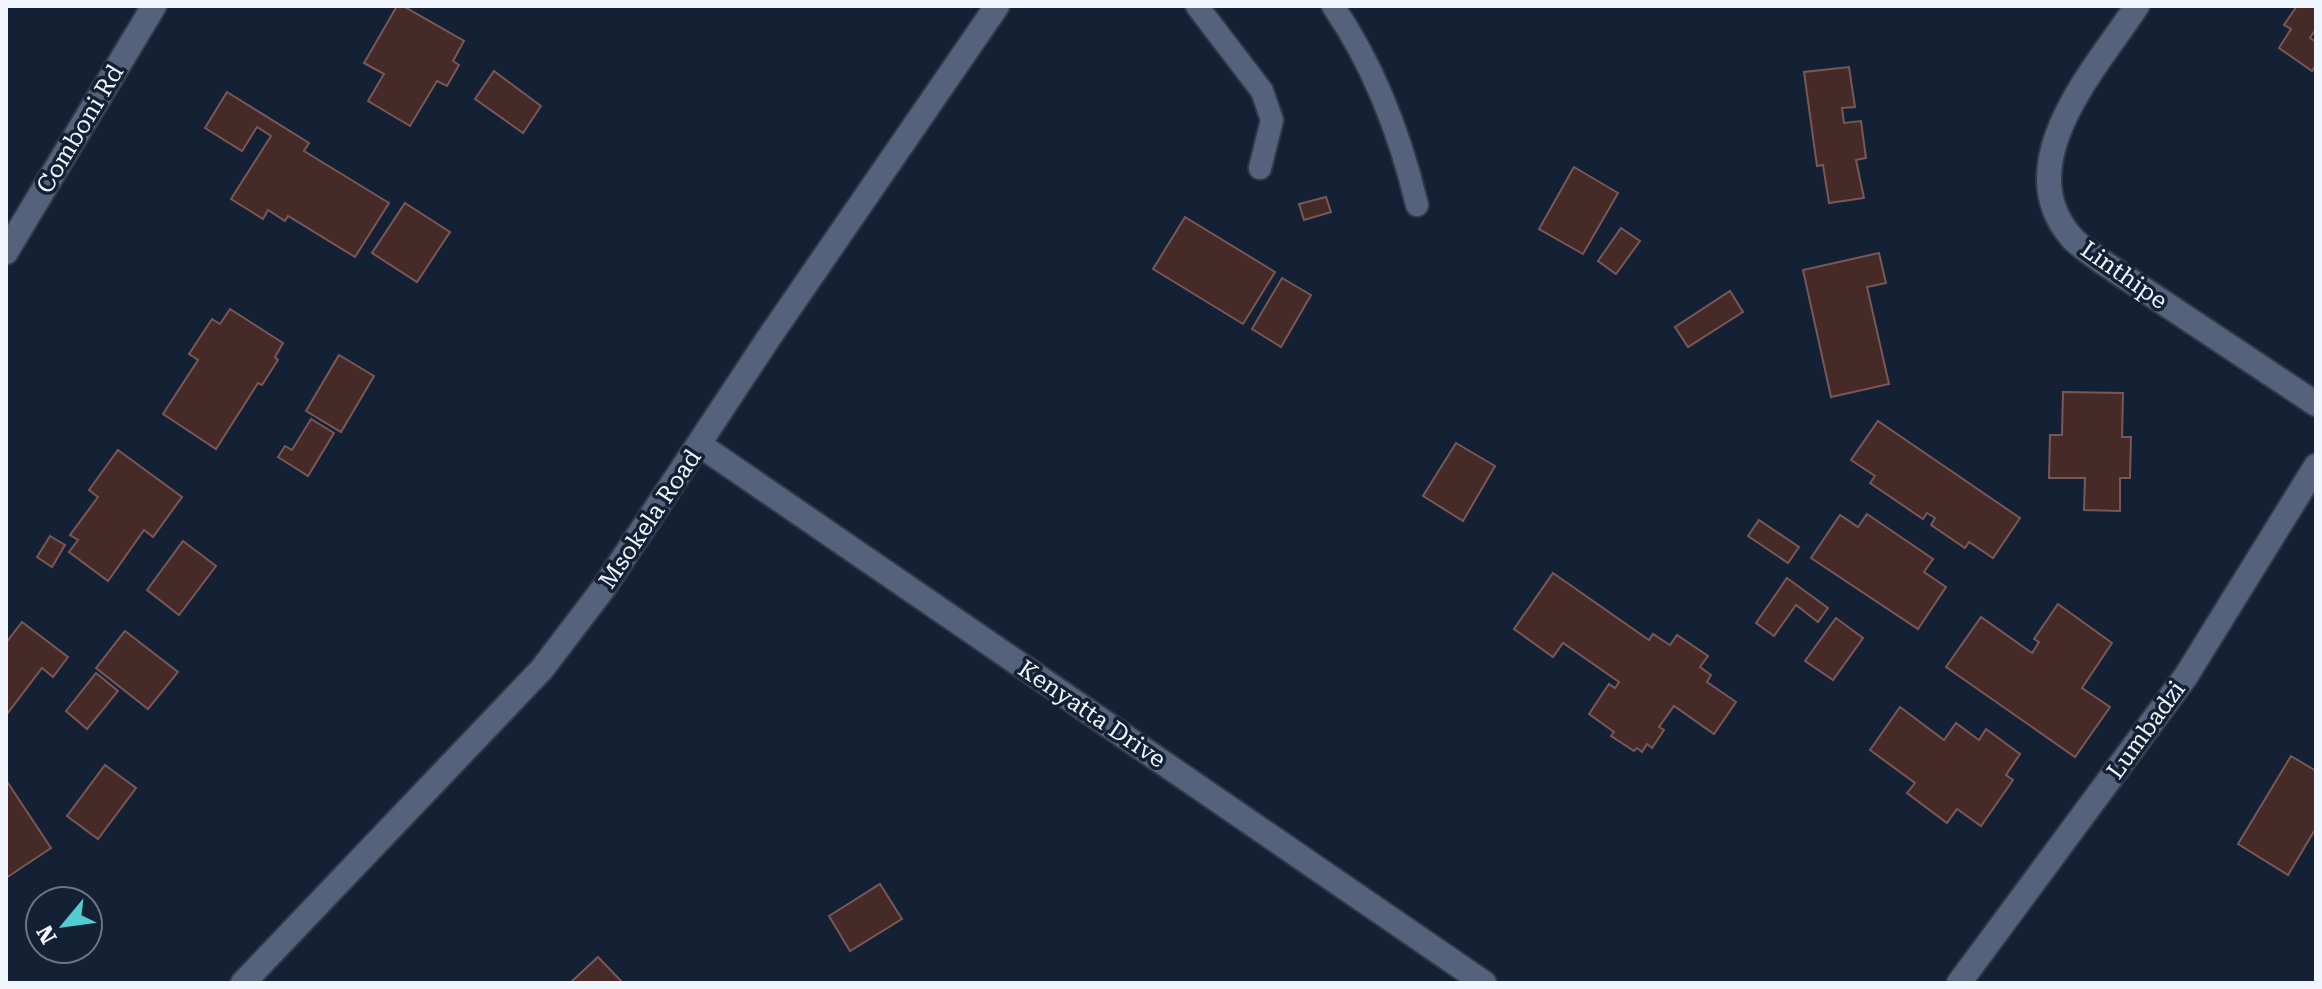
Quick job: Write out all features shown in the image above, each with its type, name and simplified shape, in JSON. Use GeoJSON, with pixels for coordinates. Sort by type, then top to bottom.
{"type":"FeatureCollection","features":[{"type":"Feature","properties":{"kind":"street","name":"Comboni Rd"},"geometry":{"type":"LineString","coordinates":[[6,252],[154,6]]}},
{"type":"Feature","properties":{"kind":"street","name":"Msokela Road"},"geometry":{"type":"LineString","coordinates":[[243,983],[542,669],[603,589],[768,339],[997,6]]}},
{"type":"Feature","properties":{"kind":"street","name":"Linthipe"},"geometry":{"type":"LineString","coordinates":[[2137,6],[2064,116],[2050,150],[2048,183],[2055,213],[2072,238],[2101,261],[2316,404]]}},
{"type":"Feature","properties":{"kind":"street","name":"Kenyatta Drive"},"geometry":{"type":"LineString","coordinates":[[700,445],[1484,983]]}},
{"type":"Feature","properties":{"kind":"street","name":"Lumbadzi"},"geometry":{"type":"LineString","coordinates":[[1959,983],[2186,676],[2316,466]]}},
{"type":"Feature","properties":{"kind":"lane"},"geometry":{"type":"LineString","coordinates":[[1197,6],[1262,91],[1272,120],[1260,168]]}},
{"type":"Feature","properties":{"kind":"lane"},"geometry":{"type":"LineString","coordinates":[[1333,6],[1384,97],[1406,159],[1417,205]]}},
{"type":"Feature","properties":{"kind":"building"},"geometry":{"type":"Polygon","coordinates":[[[397,6],[403,6],[464,41],[453,61],[459,65],[447,86],[437,81],[410,126],[368,101],[384,74],[364,63],[397,6]]]}},
{"type":"Feature","properties":{"kind":"building"},"geometry":{"type":"Polygon","coordinates":[[[2297,6],[2316,6],[2316,29],[2310,38],[2316,42],[2316,65],[2312,71],[2279,48],[2291,29],[2284,25],[2297,6]]]}},
{"type":"Feature","properties":{"kind":"building"},"geometry":{"type":"Polygon","coordinates":[[[1849,67],[1855,107],[1842,108],[1844,123],[1861,121],[1866,158],[1856,160],[1864,198],[1829,203],[1823,165],[1817,166],[1804,72],[1849,67]]]}},
{"type":"Feature","properties":{"kind":"building"},"geometry":{"type":"Polygon","coordinates":[[[494,71],[541,106],[523,133],[475,99],[494,71]]]}},
{"type":"Feature","properties":{"kind":"building"},"geometry":{"type":"Polygon","coordinates":[[[227,92],[309,143],[304,151],[389,203],[355,257],[288,216],[285,221],[268,210],[263,219],[231,199],[271,136],[257,127],[242,151],[205,128],[227,92]]]}},
{"type":"Feature","properties":{"kind":"building"},"geometry":{"type":"Polygon","coordinates":[[[1574,167],[1618,193],[1583,254],[1539,229],[1574,167]]]}},
{"type":"Feature","properties":{"kind":"building"},"geometry":{"type":"Polygon","coordinates":[[[1326,197],[1331,212],[1304,220],[1299,204],[1326,197]]]}},
{"type":"Feature","properties":{"kind":"building"},"geometry":{"type":"Polygon","coordinates":[[[405,203],[450,232],[417,282],[372,253],[405,203]]]}},
{"type":"Feature","properties":{"kind":"building"},"geometry":{"type":"Polygon","coordinates":[[[1185,217],[1275,272],[1243,324],[1153,269],[1185,217]]]}},
{"type":"Feature","properties":{"kind":"building"},"geometry":{"type":"Polygon","coordinates":[[[1621,228],[1640,241],[1616,274],[1598,261],[1621,228]]]}},
{"type":"Feature","properties":{"kind":"building"},"geometry":{"type":"Polygon","coordinates":[[[1879,253],[1886,283],[1867,287],[1889,384],[1831,397],[1803,270],[1879,253]]]}},
{"type":"Feature","properties":{"kind":"building"},"geometry":{"type":"Polygon","coordinates":[[[1282,278],[1311,295],[1281,347],[1252,329],[1282,278]]]}},
{"type":"Feature","properties":{"kind":"building"},"geometry":{"type":"Polygon","coordinates":[[[1730,291],[1743,312],[1688,347],[1675,327],[1730,291]]]}},
{"type":"Feature","properties":{"kind":"building"},"geometry":{"type":"Polygon","coordinates":[[[230,309],[283,343],[275,357],[278,360],[262,385],[258,383],[216,449],[163,414],[198,360],[189,354],[212,319],[220,324],[230,309]]]}},
{"type":"Feature","properties":{"kind":"building"},"geometry":{"type":"Polygon","coordinates":[[[339,355],[374,376],[341,432],[306,411],[339,355]]]}},
{"type":"Feature","properties":{"kind":"building"},"geometry":{"type":"Polygon","coordinates":[[[2063,392],[2123,393],[2122,437],[2131,437],[2130,478],[2120,478],[2120,511],[2084,510],[2085,478],[2049,478],[2050,435],[2062,435],[2063,392]]]}},
{"type":"Feature","properties":{"kind":"building"},"geometry":{"type":"Polygon","coordinates":[[[311,419],[334,433],[308,476],[278,457],[285,446],[292,450],[311,419]]]}},
{"type":"Feature","properties":{"kind":"building"},"geometry":{"type":"Polygon","coordinates":[[[1878,421],[2020,518],[1993,558],[1969,542],[1965,548],[1931,525],[1935,518],[1927,513],[1923,519],[1870,483],[1875,476],[1851,460],[1878,421]]]}},
{"type":"Feature","properties":{"kind":"building"},"geometry":{"type":"Polygon","coordinates":[[[1456,443],[1495,466],[1463,521],[1423,496],[1456,443]]]}},
{"type":"Feature","properties":{"kind":"building"},"geometry":{"type":"Polygon","coordinates":[[[118,450],[182,497],[153,537],[144,530],[108,581],[69,552],[78,540],[70,535],[98,497],[89,490],[118,450]]]}},
{"type":"Feature","properties":{"kind":"building"},"geometry":{"type":"Polygon","coordinates":[[[1867,514],[1933,559],[1924,572],[1946,587],[1918,629],[1811,558],[1840,515],[1858,527],[1867,514]]]}},
{"type":"Feature","properties":{"kind":"building"},"geometry":{"type":"Polygon","coordinates":[[[1759,520],[1799,547],[1788,563],[1748,536],[1759,520]]]}},
{"type":"Feature","properties":{"kind":"building"},"geometry":{"type":"Polygon","coordinates":[[[50,536],[65,545],[52,567],[37,557],[50,536]]]}},
{"type":"Feature","properties":{"kind":"building"},"geometry":{"type":"Polygon","coordinates":[[[183,541],[216,566],[179,615],[147,590],[183,541]]]}},
{"type":"Feature","properties":{"kind":"building"},"geometry":{"type":"Polygon","coordinates":[[[1553,573],[1649,640],[1653,634],[1670,645],[1677,635],[1708,656],[1700,667],[1711,675],[1707,682],[1736,702],[1714,734],[1674,706],[1659,727],[1664,730],[1652,748],[1647,744],[1642,752],[1637,748],[1634,751],[1611,736],[1614,732],[1589,714],[1609,684],[1615,688],[1619,682],[1563,643],[1553,657],[1514,629],[1553,573]]]}},
{"type":"Feature","properties":{"kind":"building"},"geometry":{"type":"Polygon","coordinates":[[[1787,578],[1828,608],[1818,622],[1796,605],[1774,636],[1756,623],[1787,578]]]}},
{"type":"Feature","properties":{"kind":"building"},"geometry":{"type":"Polygon","coordinates":[[[2058,604],[2112,643],[2082,688],[2110,707],[2075,757],[1946,667],[1981,617],[2032,653],[2039,642],[2034,639],[2058,604]]]}},
{"type":"Feature","properties":{"kind":"building"},"geometry":{"type":"Polygon","coordinates":[[[1836,618],[1863,638],[1833,680],[1805,661],[1836,618]]]}},
{"type":"Feature","properties":{"kind":"building"},"geometry":{"type":"Polygon","coordinates":[[[22,622],[68,657],[53,677],[42,668],[7,714],[6,643],[22,622]]]}},
{"type":"Feature","properties":{"kind":"building"},"geometry":{"type":"Polygon","coordinates":[[[125,631],[178,672],[148,709],[96,668],[125,631]]]}},
{"type":"Feature","properties":{"kind":"building"},"geometry":{"type":"Polygon","coordinates":[[[96,673],[118,691],[87,729],[66,711],[96,673]]]}},
{"type":"Feature","properties":{"kind":"building"},"geometry":{"type":"Polygon","coordinates":[[[1900,707],[1944,740],[1956,723],[1979,740],[1986,729],[2020,754],[2006,775],[2013,780],[1981,826],[1957,809],[1947,823],[1907,793],[1915,783],[1870,750],[1900,707]]]}},
{"type":"Feature","properties":{"kind":"building"},"geometry":{"type":"Polygon","coordinates":[[[2291,756],[2316,771],[2316,828],[2288,875],[2238,844],[2291,756]]]}},
{"type":"Feature","properties":{"kind":"building"},"geometry":{"type":"Polygon","coordinates":[[[105,765],[136,788],[98,839],[67,816],[105,765]]]}},
{"type":"Feature","properties":{"kind":"building"},"geometry":{"type":"Polygon","coordinates":[[[6,780],[51,848],[6,878],[6,780]]]}},
{"type":"Feature","properties":{"kind":"building"},"geometry":{"type":"Polygon","coordinates":[[[880,884],[902,919],[850,951],[829,916],[880,884]]]}},
{"type":"Feature","properties":{"kind":"building"},"geometry":{"type":"Polygon","coordinates":[[[598,957],[623,983],[570,983],[598,957]]]}}]}
